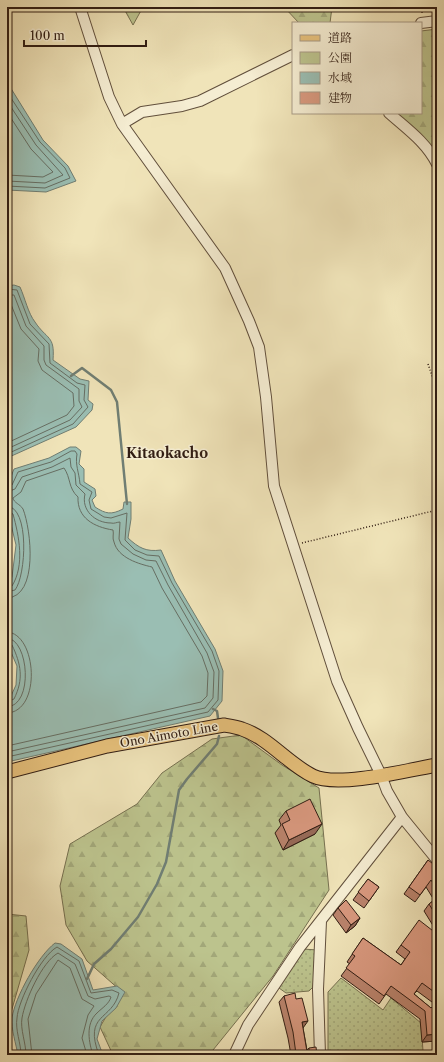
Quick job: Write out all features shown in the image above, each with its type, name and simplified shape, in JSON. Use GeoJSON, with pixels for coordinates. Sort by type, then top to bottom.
{"type":"FeatureCollection","features":[{"type":"Feature","properties":{"kind":"main road","name":"Ono Aimoto Line"},"geometry":{"type":"LineString","coordinates":[[7,772],[107,746],[224,725],[242,729],[261,739],[299,768],[315,777],[335,780],[381,775],[437,765]]}},
{"type":"Feature","properties":{"kind":"street"},"geometry":{"type":"LineString","coordinates":[[80,7],[109,97],[122,124],[225,268],[249,321],[258,347],[266,397],[274,486],[337,681],[387,791],[402,817],[437,860]]}},
{"type":"Feature","properties":{"kind":"street"},"geometry":{"type":"LineString","coordinates":[[422,23],[437,21]]}},
{"type":"Feature","properties":{"kind":"street"},"geometry":{"type":"LineString","coordinates":[[122,124],[142,112],[182,106],[200,101],[292,56]]}},
{"type":"Feature","properties":{"kind":"street"},"geometry":{"type":"LineString","coordinates":[[390,114],[422,141],[432,153],[437,164]]}},
{"type":"Feature","properties":{"kind":"street"},"geometry":{"type":"LineString","coordinates":[[234,1055],[248,1024],[300,947],[402,817]]}},
{"type":"Feature","properties":{"kind":"street"},"geometry":{"type":"LineString","coordinates":[[320,1055],[318,989],[321,921]]}},
{"type":"Feature","properties":{"kind":"path"},"geometry":{"type":"LineString","coordinates":[[428,364],[437,390]]}},
{"type":"Feature","properties":{"kind":"path"},"geometry":{"type":"LineString","coordinates":[[294,545],[437,510]]}},
{"type":"Feature","properties":{"kind":"green space"},"geometry":{"type":"Polygon","coordinates":[[[123,7],[143,7],[133,25],[123,7]]]}},
{"type":"Feature","properties":{"kind":"green space"},"geometry":{"type":"Polygon","coordinates":[[[284,7],[332,7],[330,22],[298,22],[284,7]]]}},
{"type":"Feature","properties":{"kind":"green space"},"geometry":{"type":"Polygon","coordinates":[[[437,29],[437,156],[394,114],[422,114],[422,31],[437,29]]]}},
{"type":"Feature","properties":{"kind":"green space"},"geometry":{"type":"Polygon","coordinates":[[[241,735],[282,765],[319,788],[329,890],[273,976],[213,1050],[212,1055],[113,1055],[100,1027],[121,991],[87,961],[66,925],[60,886],[70,844],[137,804],[162,773],[212,739],[241,735]]]}},
{"type":"Feature","properties":{"kind":"green space"},"geometry":{"type":"Polygon","coordinates":[[[7,914],[26,916],[29,950],[10,1016],[7,1055],[7,914]]]}},
{"type":"Feature","properties":{"kind":"green space"},"geometry":{"type":"Polygon","coordinates":[[[303,949],[317,950],[313,987],[309,991],[286,993],[279,988],[303,949]]]}},
{"type":"Feature","properties":{"kind":"green space"},"geometry":{"type":"Polygon","coordinates":[[[341,978],[383,1010],[391,998],[421,1023],[423,1051],[437,1050],[437,1055],[328,1055],[328,992],[341,978]]]}},
{"type":"Feature","properties":{"kind":"water"},"geometry":{"type":"Polygon","coordinates":[[[7,82],[43,140],[68,166],[76,181],[46,192],[7,190],[7,82]]]}},
{"type":"Feature","properties":{"kind":"water"},"geometry":{"type":"Polygon","coordinates":[[[14,285],[20,287],[28,310],[39,328],[49,338],[53,346],[53,360],[80,379],[89,381],[88,400],[93,404],[92,410],[76,427],[7,458],[7,286],[14,285]]]}},
{"type":"Feature","properties":{"kind":"water"},"geometry":{"type":"Polygon","coordinates":[[[70,447],[76,447],[81,451],[79,464],[84,469],[84,482],[95,489],[96,496],[92,500],[95,507],[102,511],[112,513],[123,509],[124,502],[131,502],[131,519],[128,538],[147,550],[161,550],[175,581],[215,649],[223,671],[222,701],[210,716],[7,762],[7,699],[11,696],[16,685],[17,666],[7,643],[7,586],[12,577],[16,545],[7,508],[7,487],[14,469],[49,458],[70,447]]]}},
{"type":"Feature","properties":{"kind":"water"},"geometry":{"type":"Polygon","coordinates":[[[55,943],[61,944],[82,959],[93,990],[117,986],[125,992],[116,1008],[102,1021],[97,1039],[103,1055],[18,1055],[12,1027],[14,1009],[22,988],[28,978],[48,949],[55,943]]]}},
{"type":"Feature","properties":{"kind":"building"},"geometry":{"type":"Polygon","coordinates":[[[310,799],[322,824],[289,840],[282,824],[290,820],[286,811],[310,799]]]}},
{"type":"Feature","properties":{"kind":"building"},"geometry":{"type":"Polygon","coordinates":[[[428,860],[437,867],[437,872],[435,874],[437,877],[437,889],[431,880],[420,895],[409,887],[428,860]]]}},
{"type":"Feature","properties":{"kind":"building"},"geometry":{"type":"Polygon","coordinates":[[[368,879],[379,887],[369,901],[358,892],[368,879]]]}},
{"type":"Feature","properties":{"kind":"building"},"geometry":{"type":"Polygon","coordinates":[[[437,898],[437,917],[429,904],[437,898]]]}},
{"type":"Feature","properties":{"kind":"building"},"geometry":{"type":"Polygon","coordinates":[[[346,900],[360,918],[351,925],[338,908],[346,900]]]}},
{"type":"Feature","properties":{"kind":"building"},"geometry":{"type":"Polygon","coordinates":[[[419,920],[437,934],[437,994],[422,983],[414,994],[431,1008],[434,1005],[437,1005],[437,1034],[427,1035],[425,1011],[391,986],[384,996],[346,968],[355,956],[352,954],[363,938],[401,965],[410,952],[401,945],[419,920]]]}},
{"type":"Feature","properties":{"kind":"building"},"geometry":{"type":"Polygon","coordinates":[[[295,993],[296,999],[302,998],[308,1021],[302,1022],[307,1052],[296,1054],[293,1032],[284,996],[295,993]]]}},
{"type":"Feature","properties":{"kind":"building"},"geometry":{"type":"Polygon","coordinates":[[[316,1047],[317,1055],[309,1055],[309,1048],[316,1047]]]}},
{"type":"Feature","properties":{"kind":"waterway"},"geometry":{"type":"LineString","coordinates":[[71,376],[82,368],[111,390],[117,402],[127,504]]}},
{"type":"Feature","properties":{"kind":"waterway"},"geometry":{"type":"LineString","coordinates":[[213,709],[217,711],[218,718]]}},
{"type":"Feature","properties":{"kind":"waterway"},"geometry":{"type":"LineString","coordinates":[[87,979],[94,964],[111,949],[138,917],[157,884],[166,862],[179,790],[217,744],[219,736]]}},
{"type":"Feature","properties":{"kind":"district","name":"Kitaokacho"},"geometry":{"type":"Point","coordinates":[167,453]}}]}
